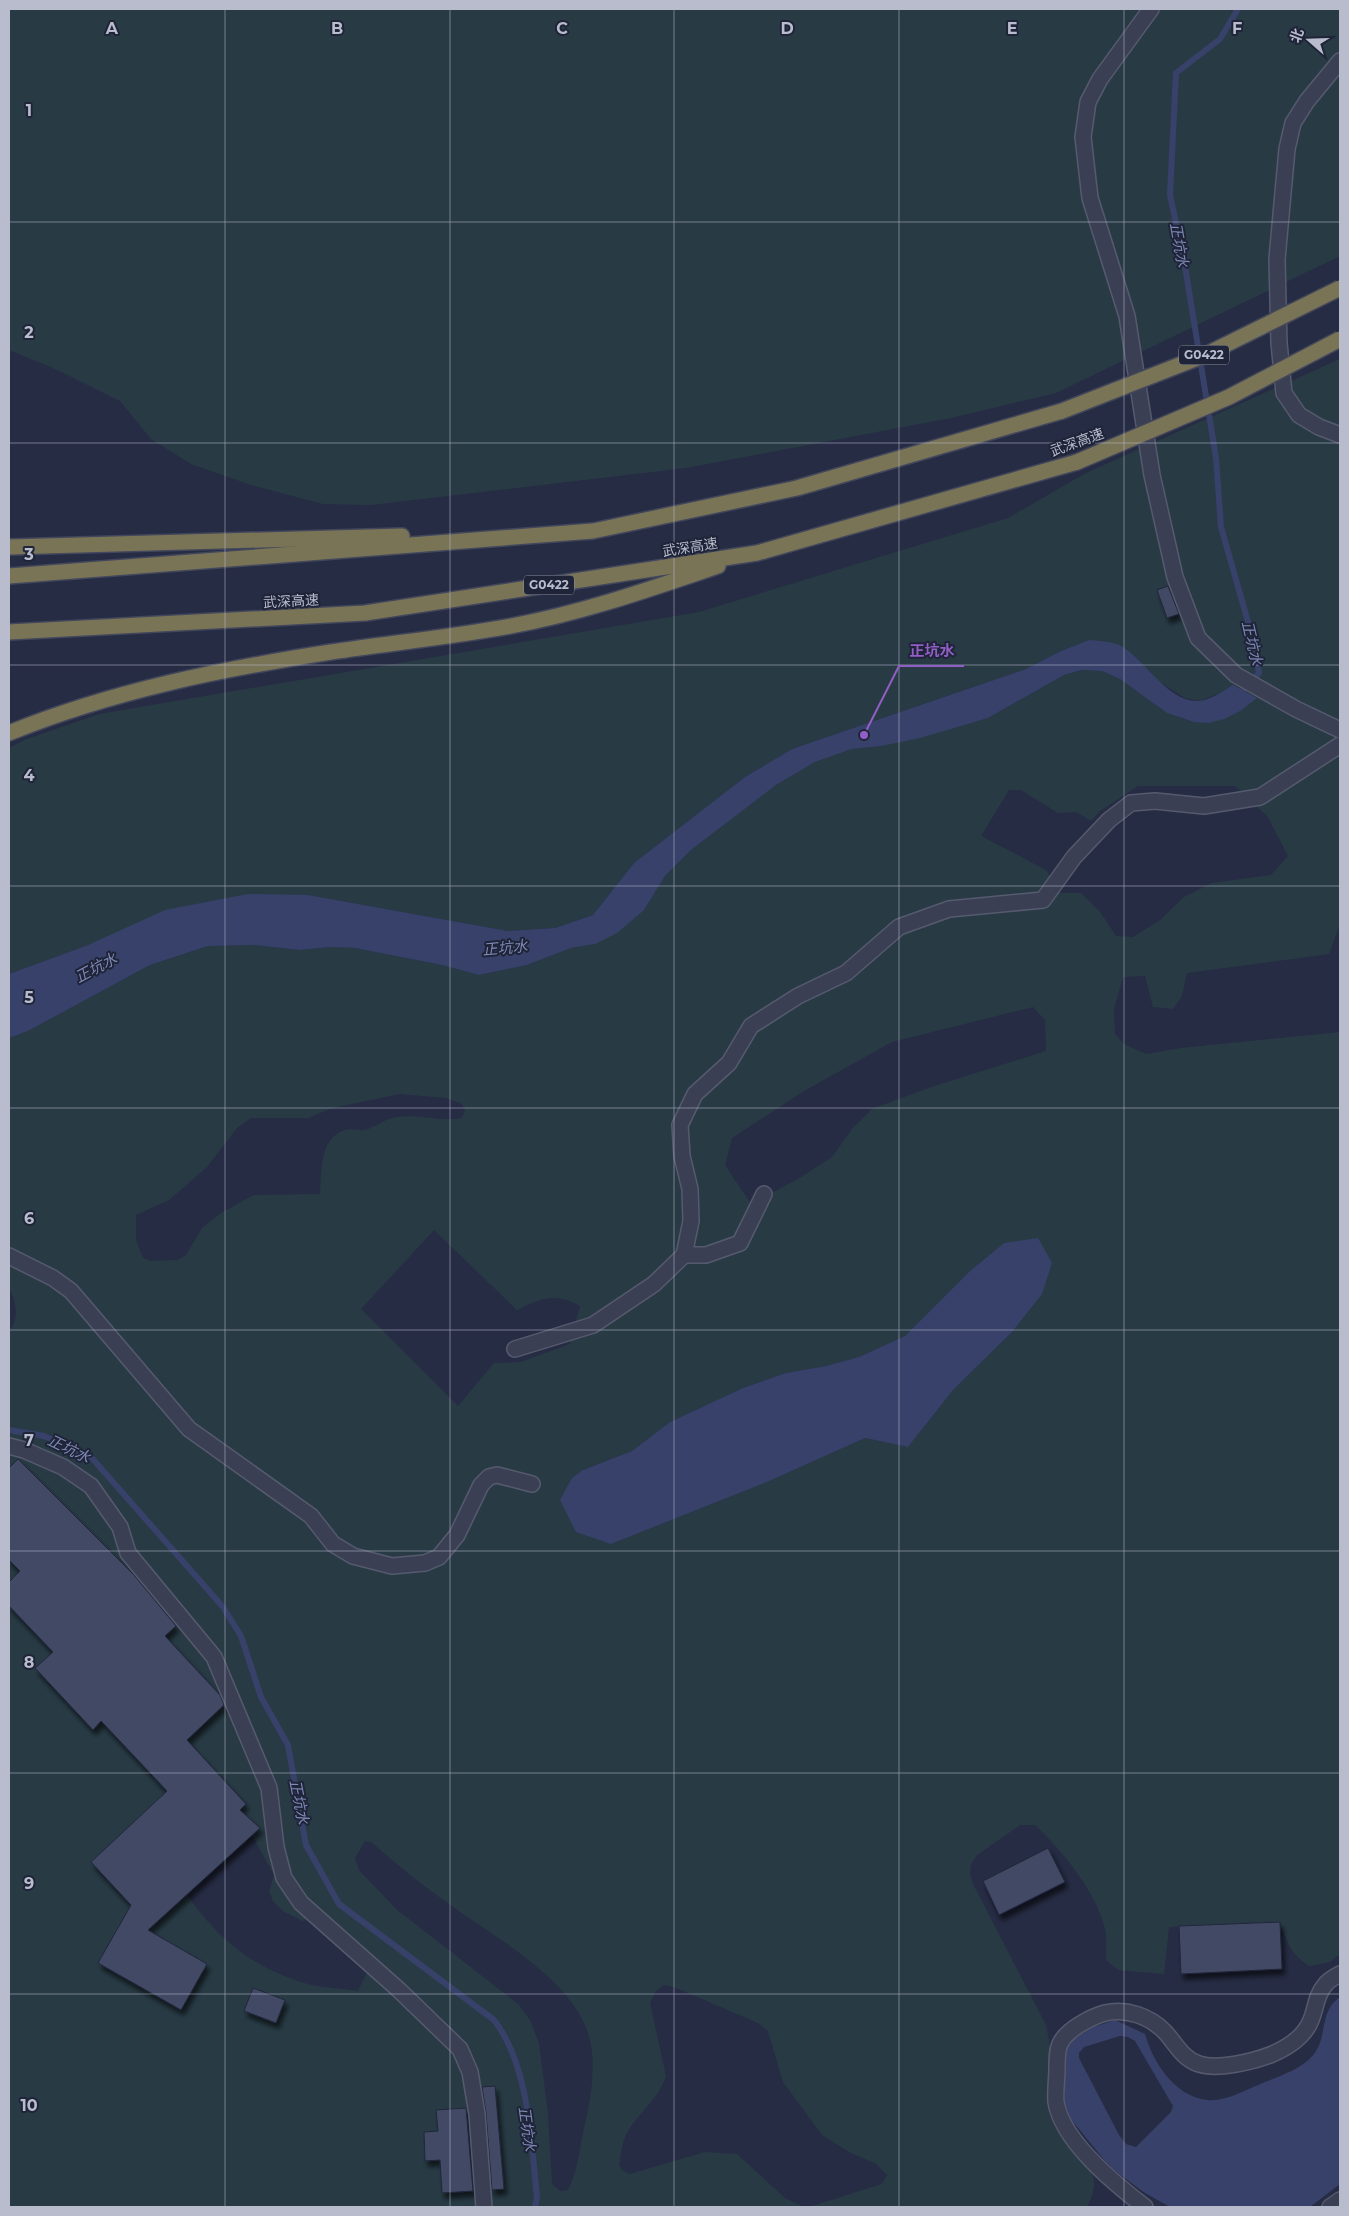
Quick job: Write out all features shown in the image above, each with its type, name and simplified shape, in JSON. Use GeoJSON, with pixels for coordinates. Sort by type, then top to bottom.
{"type":"FeatureCollection","features":[{"type":"Feature","properties":{"kind":"highway","name":"G0422"},"geometry":{"type":"LineString","coordinates":[[9,576],[593,531],[797,488],[1062,411],[1205,355],[1340,288]]}},
{"type":"Feature","properties":{"kind":"highway","name":"武深高速"},"geometry":{"type":"LineString","coordinates":[[9,632],[365,613],[758,553],[1077,462],[1229,397],[1340,339]]}},
{"type":"Feature","properties":{"kind":"highway"},"geometry":{"type":"LineString","coordinates":[[9,547],[593,531]]}},
{"type":"Feature","properties":{"kind":"highway"},"geometry":{"type":"LineString","coordinates":[[9,733],[110,698],[156,685],[296,658],[511,626],[600,606],[758,553]]}},
{"type":"Feature","properties":{"kind":"street"},"geometry":{"type":"LineString","coordinates":[[1151,9],[1100,79],[1088,102],[1083,137],[1090,198],[1127,316],[1152,475],[1175,577],[1198,638],[1241,677],[1296,710],[1340,730]]}},
{"type":"Feature","properties":{"kind":"street"},"geometry":{"type":"LineString","coordinates":[[1340,61],[1307,101],[1293,123],[1287,149],[1277,259],[1279,342],[1284,392],[1299,415],[1319,427],[1340,435]]}},
{"type":"Feature","properties":{"kind":"street"},"geometry":{"type":"LineString","coordinates":[[515,1349],[593,1325],[654,1284],[684,1255],[691,1221],[690,1189],[682,1156],[680,1126],[695,1094],[729,1063],[751,1026],[798,996],[846,973],[898,926],[949,909],[1043,900],[1074,857],[1109,820],[1131,803],[1155,801],[1204,806],[1260,797],[1340,745]]}},
{"type":"Feature","properties":{"kind":"street"},"geometry":{"type":"LineString","coordinates":[[684,1255],[706,1255],[740,1243],[764,1194]]}},
{"type":"Feature","properties":{"kind":"street"},"geometry":{"type":"LineString","coordinates":[[9,1256],[53,1278],[71,1291],[189,1429],[310,1516],[333,1544],[353,1556],[392,1566],[425,1563],[439,1557],[457,1535],[481,1484],[488,1477],[497,1475],[532,1484]]}},
{"type":"Feature","properties":{"kind":"street"},"geometry":{"type":"LineString","coordinates":[[9,1446],[24,1450],[62,1467],[91,1486],[120,1527],[128,1553],[214,1656],[269,1788],[276,1847],[284,1878],[300,1903],[399,1990],[460,2049],[470,2072],[476,2114],[484,2207]]}},
{"type":"Feature","properties":{"kind":"street"},"geometry":{"type":"LineString","coordinates":[[1145,2207],[1104,2174],[1079,2146],[1066,2127],[1056,2102],[1057,2061],[1060,2043],[1079,2026],[1105,2013],[1126,2012],[1152,2020],[1165,2032],[1178,2050],[1197,2064],[1214,2067],[1260,2058],[1298,2041],[1311,2021],[1316,1999],[1325,1984],[1340,1974]]}},
{"type":"Feature","properties":{"kind":"street"},"geometry":{"type":"LineString","coordinates":[[1330,2207],[1340,2200]]}},
{"type":"Feature","properties":{"kind":"shaded area"},"geometry":{"type":"Polygon","coordinates":[[[9,9],[1340,9],[1340,256],[1056,393],[951,418],[686,468],[371,505],[323,504],[251,485],[191,464],[151,439],[120,401],[53,368],[9,350],[9,9]]]}},
{"type":"Feature","properties":{"kind":"shaded area"},"geometry":{"type":"Polygon","coordinates":[[[1340,359],[1340,924],[1329,954],[1187,973],[1182,996],[1173,1009],[1153,1007],[1145,976],[1123,977],[1114,1009],[1115,1034],[1124,1044],[1146,1054],[1181,1048],[1340,1032],[1340,1954],[1330,1962],[1310,1966],[1294,1953],[1280,1922],[1169,1927],[1164,1974],[1118,1970],[1106,1960],[1105,1929],[1101,1915],[1086,1887],[1077,1872],[1056,1846],[1035,1825],[1020,1825],[977,1855],[971,1864],[970,1873],[973,1884],[1046,2025],[1052,2065],[1048,2103],[1050,2116],[1060,2134],[1091,2171],[1094,2181],[1093,2193],[1087,2207],[809,2207],[882,2184],[887,2175],[876,2164],[849,2152],[822,2135],[783,2082],[768,2031],[758,2023],[674,1987],[664,1985],[655,1992],[650,2003],[666,2076],[659,2091],[628,2131],[623,2143],[619,2165],[623,2171],[630,2174],[705,2152],[737,2154],[785,2198],[804,2207],[9,2207],[9,1330],[15,1322],[16,1310],[14,1299],[9,1289],[9,1038],[28,1031],[150,965],[208,946],[254,945],[299,950],[331,947],[355,948],[442,965],[479,975],[527,965],[571,948],[595,944],[644,910],[665,876],[691,850],[776,785],[815,762],[852,749],[881,746],[988,718],[1064,675],[1083,670],[1102,671],[1120,679],[1167,713],[1194,722],[1217,694],[1200,701],[1185,698],[1158,681],[1133,655],[1120,646],[1089,640],[1061,651],[1026,669],[792,749],[745,777],[634,863],[593,915],[555,928],[508,931],[308,895],[88,945],[9,974],[9,748],[24,740],[99,714],[699,612],[1008,518],[1084,474],[1340,359]],[[1138,786],[1100,811],[1091,821],[1076,812],[1058,813],[1021,790],[1009,790],[981,836],[1046,870],[1061,893],[1081,893],[1101,913],[1116,936],[1133,937],[1160,920],[1184,897],[1212,883],[1271,875],[1288,856],[1268,817],[1235,786],[1138,786]],[[1033,1007],[892,1042],[804,1091],[732,1138],[725,1165],[751,1204],[798,1179],[832,1157],[852,1129],[872,1109],[931,1087],[1046,1051],[1045,1020],[1033,1007]],[[400,1094],[332,1108],[308,1118],[251,1118],[237,1128],[207,1167],[169,1200],[136,1215],[136,1240],[143,1258],[151,1261],[178,1260],[186,1255],[202,1228],[221,1213],[254,1195],[320,1194],[322,1166],[326,1148],[330,1140],[345,1130],[364,1130],[388,1119],[405,1116],[446,1119],[462,1118],[465,1110],[462,1104],[446,1098],[400,1094]],[[434,1230],[361,1309],[458,1406],[494,1363],[521,1362],[570,1344],[580,1306],[563,1299],[548,1298],[533,1302],[517,1310],[434,1230]],[[1004,1243],[970,1271],[905,1336],[859,1357],[826,1366],[786,1373],[743,1388],[670,1422],[632,1451],[583,1470],[611,1544],[767,1482],[865,1438],[908,1447],[953,1390],[1011,1333],[1004,1243]],[[252,1835],[187,1895],[224,1938],[252,1960],[268,1969],[304,1983],[358,1991],[368,1970],[328,1939],[335,1930],[322,1917],[303,1921],[283,1911],[273,1901],[269,1891],[274,1875],[252,1835]],[[365,1841],[355,1858],[359,1870],[396,1909],[518,2004],[530,2020],[539,2043],[548,2114],[552,2184],[560,2191],[568,2190],[578,2160],[589,2105],[593,2066],[587,2030],[577,2011],[564,1992],[547,1975],[429,1889],[371,1842],[365,1841]]]}},
{"type":"Feature","properties":{"kind":"water"},"geometry":{"type":"Polygon","coordinates":[[[1089,640],[1119,645],[1138,659],[1166,687],[1187,700],[1199,701],[1208,699],[1233,685],[1257,698],[1240,711],[1224,719],[1209,723],[1194,722],[1167,713],[1120,679],[1102,671],[1082,670],[1064,675],[988,718],[920,738],[881,746],[852,749],[815,762],[776,785],[691,850],[665,876],[644,910],[617,933],[595,944],[571,948],[527,965],[479,975],[442,965],[355,948],[331,947],[299,950],[254,945],[208,946],[150,965],[28,1031],[9,1038],[9,974],[88,945],[165,910],[248,894],[308,895],[508,931],[555,928],[593,915],[634,863],[745,777],[792,749],[1026,669],[1061,651],[1089,640]]]}},
{"type":"Feature","properties":{"kind":"water"},"geometry":{"type":"Polygon","coordinates":[[[1038,1238],[1052,1263],[1042,1294],[1011,1333],[953,1390],[908,1447],[865,1438],[767,1482],[611,1544],[576,1532],[560,1500],[572,1478],[583,1470],[632,1451],[670,1422],[743,1388],[786,1373],[826,1366],[859,1357],[905,1336],[970,1271],[1004,1243],[1038,1238]]]}},
{"type":"Feature","properties":{"kind":"water"},"geometry":{"type":"Polygon","coordinates":[[[1340,1997],[1340,2184],[1310,2207],[1170,2207],[1145,2193],[1119,2174],[1105,2161],[1070,2118],[1065,2103],[1063,2062],[1066,2047],[1075,2038],[1091,2028],[1115,2020],[1145,2034],[1153,2056],[1175,2085],[1195,2097],[1214,2100],[1236,2094],[1304,2064],[1318,2047],[1326,2016],[1333,2003],[1340,1997]],[[1120,2036],[1084,2047],[1079,2053],[1079,2058],[1119,2135],[1126,2144],[1136,2147],[1171,2112],[1173,2106],[1135,2041],[1128,2037],[1120,2036]]]}},
{"type":"Feature","properties":{"kind":"building"},"geometry":{"type":"Polygon","coordinates":[[[1168,586],[1179,614],[1167,618],[1157,590],[1168,586]]]}},
{"type":"Feature","properties":{"kind":"building"},"geometry":{"type":"Polygon","coordinates":[[[18,1459],[134,1575],[176,1626],[165,1636],[220,1695],[224,1705],[187,1740],[246,1804],[240,1810],[260,1828],[148,1930],[207,1964],[181,2010],[98,1963],[131,1905],[91,1862],[167,1791],[101,1721],[93,1730],[35,1668],[53,1652],[9,1606],[9,1582],[20,1571],[9,1560],[9,1468],[18,1459]]]}},
{"type":"Feature","properties":{"kind":"building"},"geometry":{"type":"Polygon","coordinates":[[[1048,1848],[1065,1882],[999,1915],[983,1881],[1048,1848]]]}},
{"type":"Feature","properties":{"kind":"building"},"geometry":{"type":"Polygon","coordinates":[[[1280,1922],[1282,1969],[1181,1974],[1179,1926],[1280,1922]]]}},
{"type":"Feature","properties":{"kind":"building"},"geometry":{"type":"Polygon","coordinates":[[[253,1988],[285,2000],[276,2023],[244,2011],[253,1988]]]}},
{"type":"Feature","properties":{"kind":"building"},"geometry":{"type":"Polygon","coordinates":[[[495,2086],[504,2189],[492,2190],[482,2087],[495,2086]]]}},
{"type":"Feature","properties":{"kind":"building"},"geometry":{"type":"Polygon","coordinates":[[[466,2108],[473,2191],[442,2193],[440,2160],[425,2161],[424,2132],[438,2131],[436,2110],[466,2108]]]}},
{"type":"Feature","properties":{"kind":"waterway","name":"正坑水"},"geometry":{"type":"LineString","coordinates":[[1238,9],[1220,39],[1176,73],[1170,195],[1184,260],[1216,458],[1221,527],[1252,636],[1259,673],[1239,695]]}},
{"type":"Feature","properties":{"kind":"waterway","name":"正坑水"},"geometry":{"type":"LineString","coordinates":[[9,1430],[44,1436],[91,1457],[223,1607],[241,1636],[261,1697],[288,1745],[306,1845],[339,1904],[494,2020],[506,2038],[515,2059],[526,2104],[537,2197],[535,2207]]}},
{"type":"Feature","properties":{"kind":"place","name":"正坑水"},"geometry":{"type":"Point","coordinates":[864,735]}}]}
